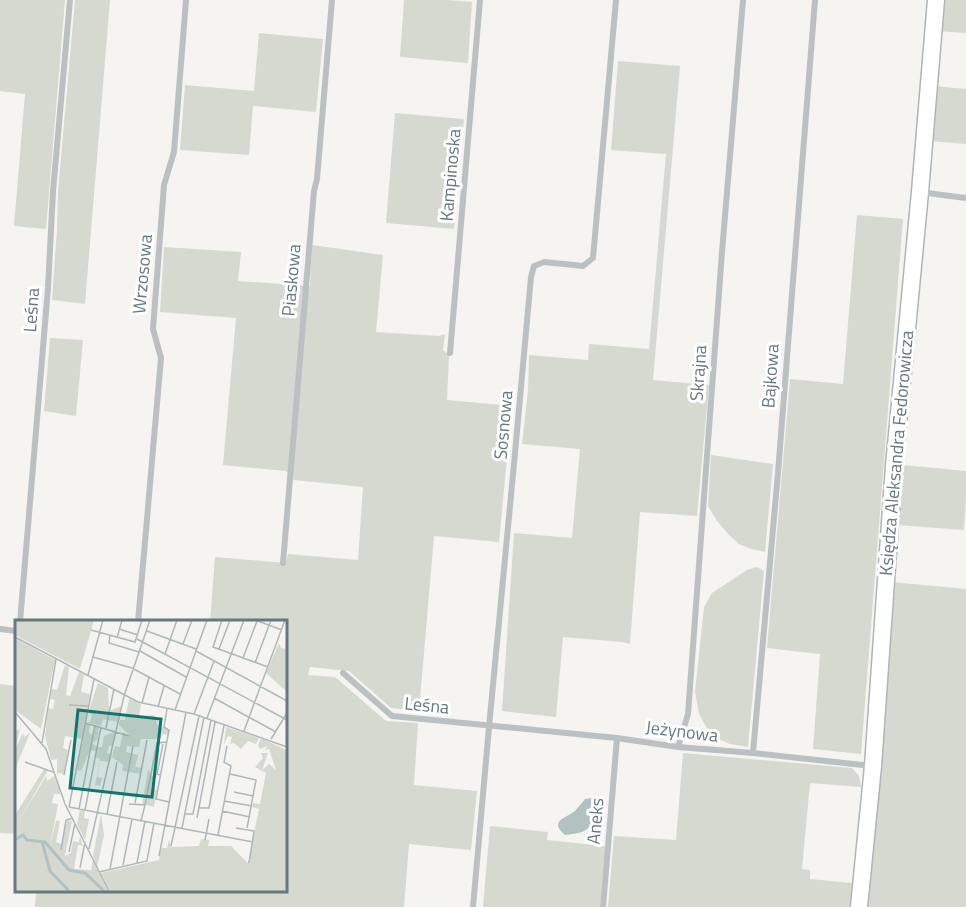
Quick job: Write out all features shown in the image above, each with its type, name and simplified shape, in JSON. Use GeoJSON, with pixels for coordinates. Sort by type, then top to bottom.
{"type":"FeatureCollection","features":[{"type":"Feature","properties":{"kind":"street","name":"Leśna"},"geometry":{"type":"LineString","coordinates":[[20,620],[70,0]]}},
{"type":"Feature","properties":{"kind":"street","name":"Wrzosowa"},"geometry":{"type":"LineString","coordinates":[[138,620],[161,358],[153,329],[153,318],[164,185],[174,152],[186,0]]}},
{"type":"Feature","properties":{"kind":"street","name":"Piaskowa"},"geometry":{"type":"LineString","coordinates":[[283,563],[332,0]]}},
{"type":"Feature","properties":{"kind":"street","name":"Kampinoska"},"geometry":{"type":"LineString","coordinates":[[450,352],[480,0]]}},
{"type":"Feature","properties":{"kind":"street","name":"Sosnowa"},"geometry":{"type":"LineString","coordinates":[[473,907],[531,277],[534,266],[544,262],[583,266],[593,258],[616,0]]}},
{"type":"Feature","properties":{"kind":"street","name":"Skrajna"},"geometry":{"type":"LineString","coordinates":[[678,747],[688,714],[743,0]]}},
{"type":"Feature","properties":{"kind":"street","name":"Bajkowa"},"geometry":{"type":"LineString","coordinates":[[753,753],[777,485],[815,0]]}},
{"type":"Feature","properties":{"kind":"street","name":"Księdza Aleksandra Fedorowicza"},"geometry":{"type":"LineString","coordinates":[[860,907],[873,766],[894,466],[936,0]]}},
{"type":"Feature","properties":{"kind":"street"},"geometry":{"type":"LineString","coordinates":[[920,192],[966,198]]}},
{"type":"Feature","properties":{"kind":"street"},"geometry":{"type":"LineString","coordinates":[[0,629],[15,631]]}},
{"type":"Feature","properties":{"kind":"street","name":"Leśna"},"geometry":{"type":"LineString","coordinates":[[342,674],[392,716],[489,727]]}},
{"type":"Feature","properties":{"kind":"street","name":"Jeżynowa"},"geometry":{"type":"LineString","coordinates":[[489,727],[617,738],[678,747],[873,766]]}},
{"type":"Feature","properties":{"kind":"street","name":"Aneks"},"geometry":{"type":"LineString","coordinates":[[603,907],[617,738]]}},
{"type":"Feature","properties":{"kind":"shaded area"},"geometry":{"type":"Polygon","coordinates":[[[0,0],[65,0],[46,229],[14,226],[25,94],[0,91],[0,0]]]}},
{"type":"Feature","properties":{"kind":"shaded area"},"geometry":{"type":"Polygon","coordinates":[[[75,0],[110,0],[85,304],[52,300],[58,191],[75,0]]]}},
{"type":"Feature","properties":{"kind":"shaded area"},"geometry":{"type":"Polygon","coordinates":[[[404,0],[472,2],[468,63],[400,57],[404,0]]]}},
{"type":"Feature","properties":{"kind":"shaded area"},"geometry":{"type":"Polygon","coordinates":[[[941,0],[966,0],[966,33],[938,31],[941,0]]]}},
{"type":"Feature","properties":{"kind":"shaded area"},"geometry":{"type":"Polygon","coordinates":[[[259,33],[323,39],[316,112],[253,106],[249,155],[180,150],[185,85],[254,91],[259,33]]]}},
{"type":"Feature","properties":{"kind":"shaded area"},"geometry":{"type":"Polygon","coordinates":[[[618,61],[680,66],[653,380],[709,385],[697,516],[640,512],[630,644],[563,637],[556,717],[502,711],[514,533],[572,538],[580,449],[522,444],[528,391],[529,355],[588,360],[589,344],[649,349],[666,154],[611,150],[618,61]]]}},
{"type":"Feature","properties":{"kind":"shaded area"},"geometry":{"type":"Polygon","coordinates":[[[934,86],[966,89],[966,144],[930,141],[934,86]]]}},
{"type":"Feature","properties":{"kind":"shaded area"},"geometry":{"type":"Polygon","coordinates":[[[395,113],[464,119],[454,229],[386,223],[395,113]]]}},
{"type":"Feature","properties":{"kind":"shaded area"},"geometry":{"type":"Polygon","coordinates":[[[857,215],[903,219],[861,754],[813,749],[820,654],[767,648],[790,379],[843,384],[857,215]]]}},
{"type":"Feature","properties":{"kind":"shaded area"},"geometry":{"type":"Polygon","coordinates":[[[312,245],[383,255],[376,332],[439,336],[445,334],[443,350],[449,355],[447,400],[512,406],[499,542],[434,536],[419,711],[391,708],[349,671],[310,667],[308,675],[335,677],[386,721],[418,723],[414,785],[477,791],[471,850],[409,844],[404,907],[35,907],[36,892],[286,892],[286,620],[210,620],[215,557],[286,563],[288,554],[358,560],[363,487],[294,480],[286,471],[223,465],[236,318],[160,312],[164,247],[241,252],[238,281],[310,286],[312,245]]]}},
{"type":"Feature","properties":{"kind":"shaded area"},"geometry":{"type":"Polygon","coordinates":[[[50,338],[83,340],[76,416],[44,411],[50,338]]]}},
{"type":"Feature","properties":{"kind":"shaded area"},"geometry":{"type":"Polygon","coordinates":[[[711,455],[773,464],[765,552],[739,544],[717,521],[708,506],[711,455]]]}},
{"type":"Feature","properties":{"kind":"shaded area"},"geometry":{"type":"Polygon","coordinates":[[[903,465],[966,471],[964,530],[897,525],[903,465]]]}},
{"type":"Feature","properties":{"kind":"shaded area"},"geometry":{"type":"Polygon","coordinates":[[[757,567],[764,571],[748,747],[730,744],[716,738],[699,714],[695,692],[704,607],[712,593],[747,570],[757,567]]]}},
{"type":"Feature","properties":{"kind":"shaded area"},"geometry":{"type":"Polygon","coordinates":[[[892,582],[966,589],[966,907],[868,907],[884,730],[892,582]]]}},
{"type":"Feature","properties":{"kind":"shaded area"},"geometry":{"type":"Polygon","coordinates":[[[0,684],[15,686],[15,834],[0,833],[0,684]]]}},
{"type":"Feature","properties":{"kind":"shaded area"},"geometry":{"type":"Polygon","coordinates":[[[683,753],[852,768],[859,776],[861,787],[810,783],[802,869],[810,870],[810,879],[852,883],[850,907],[608,907],[614,836],[676,840],[683,753]]]}},
{"type":"Feature","properties":{"kind":"shaded area"},"geometry":{"type":"Polygon","coordinates":[[[592,798],[597,806],[594,821],[588,829],[582,832],[565,835],[558,823],[575,811],[585,799],[592,798]]]}},
{"type":"Feature","properties":{"kind":"shaded area"},"geometry":{"type":"Polygon","coordinates":[[[490,826],[548,832],[547,840],[605,846],[600,907],[483,907],[490,826]]]}}]}
